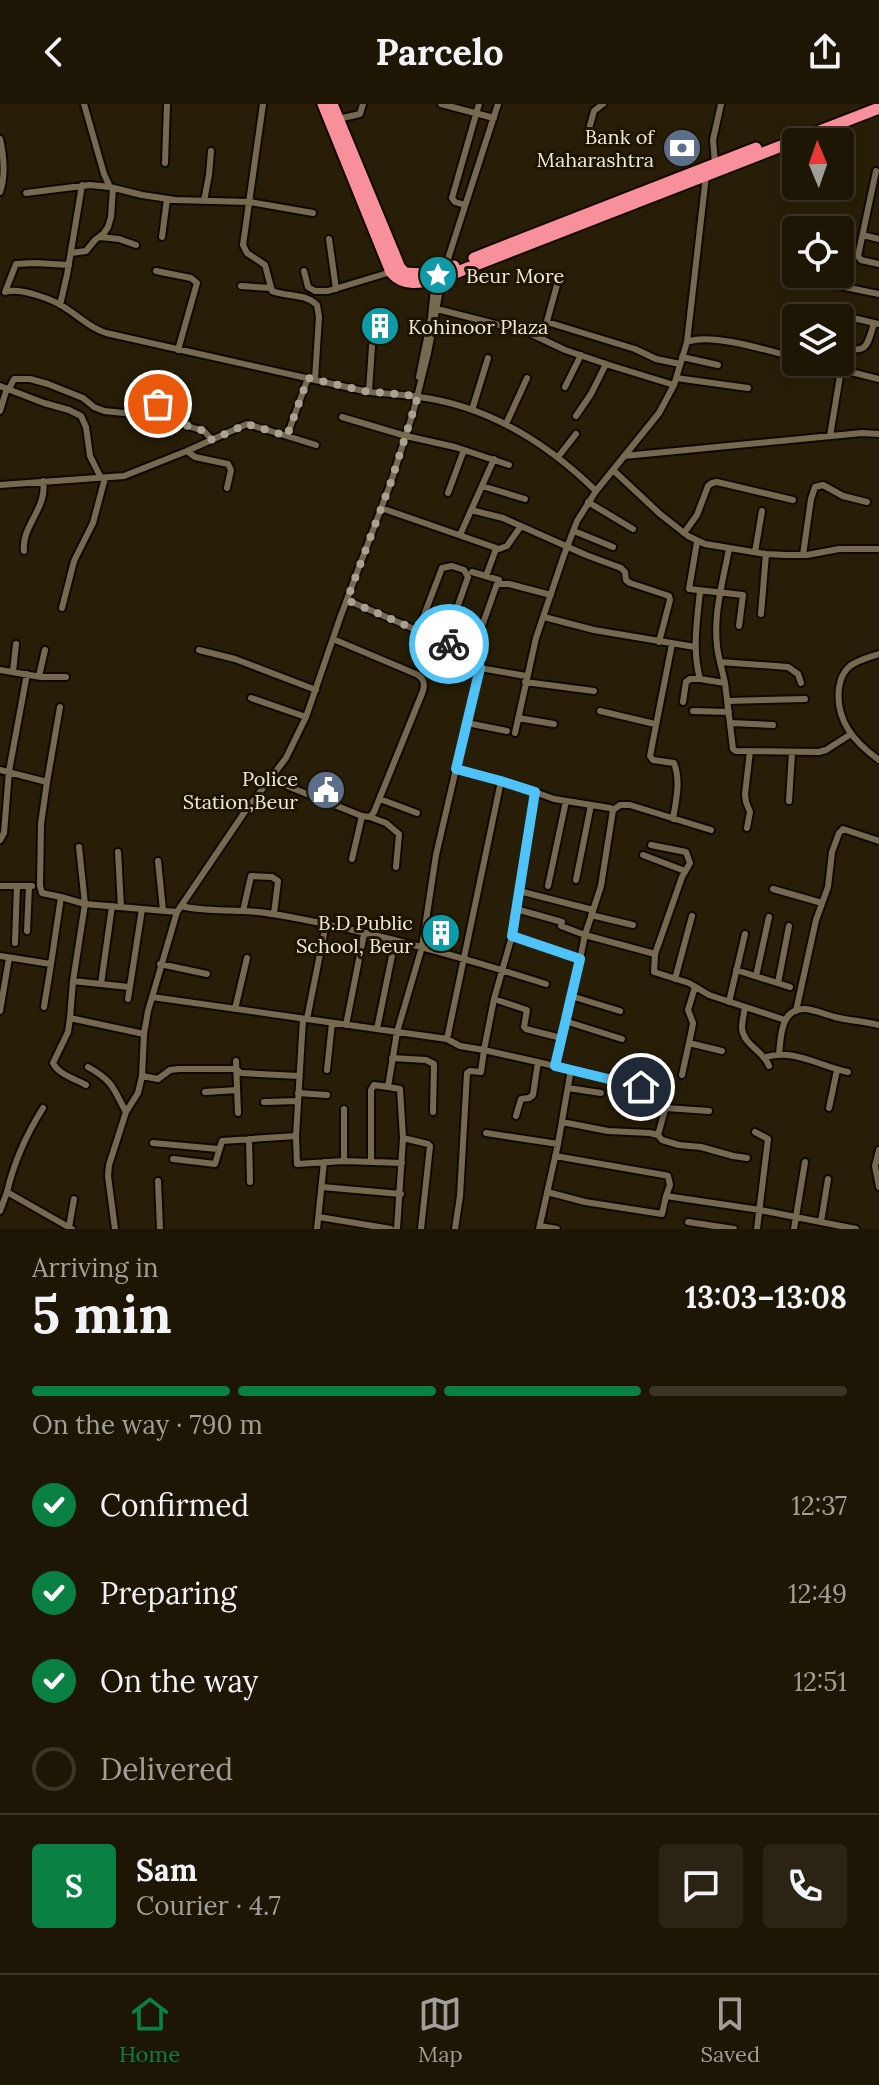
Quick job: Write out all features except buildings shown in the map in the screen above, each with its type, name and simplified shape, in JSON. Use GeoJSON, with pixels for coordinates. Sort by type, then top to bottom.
{"type":"FeatureCollection","features":[{"type":"Feature","properties":{"kind":"highway"},"geometry":{"type":"LineString","coordinates":[[323,104],[334,121],[400,268],[405,273],[439,275]]}},
{"type":"Feature","properties":{"kind":"highway"},"geometry":{"type":"LineString","coordinates":[[332,104],[334,121],[391,272],[397,279],[406,282],[439,275],[879,108]]}},
{"type":"Feature","properties":{"kind":"highway"},"geometry":{"type":"LineString","coordinates":[[712,171],[868,104]]}},
{"type":"Feature","properties":{"kind":"street"},"geometry":{"type":"LineString","coordinates":[[71,253],[86,251],[110,222],[111,188],[84,104]]}},
{"type":"Feature","properties":{"kind":"street"},"geometry":{"type":"LineString","coordinates":[[165,163],[167,104]]}},
{"type":"Feature","properties":{"kind":"street"},"geometry":{"type":"LineString","coordinates":[[263,104],[243,245],[247,253],[265,265],[270,288]]}},
{"type":"Feature","properties":{"kind":"street"},"geometry":{"type":"LineString","coordinates":[[334,121],[360,114],[363,104]]}},
{"type":"Feature","properties":{"kind":"street"},"geometry":{"type":"LineString","coordinates":[[441,104],[494,118]]}},
{"type":"Feature","properties":{"kind":"street"},"geometry":{"type":"LineString","coordinates":[[465,205],[456,203],[452,198],[479,104]]}},
{"type":"Feature","properties":{"kind":"street"},"geometry":{"type":"LineString","coordinates":[[417,396],[439,275],[498,104]]}},
{"type":"Feature","properties":{"kind":"street"},"geometry":{"type":"LineString","coordinates":[[589,129],[594,111],[603,104]]}},
{"type":"Feature","properties":{"kind":"street"},"geometry":{"type":"LineString","coordinates":[[515,733],[536,638],[574,531],[588,502],[659,413],[675,381],[687,342],[712,171],[713,140],[721,104]]}},
{"type":"Feature","properties":{"kind":"street"},"geometry":{"type":"LineString","coordinates":[[0,139],[4,167],[0,192]]}},
{"type":"Feature","properties":{"kind":"street"},"geometry":{"type":"LineString","coordinates":[[204,201],[211,151]]}},
{"type":"Feature","properties":{"kind":"street"},"geometry":{"type":"LineString","coordinates":[[876,171],[858,256],[861,260],[879,264]]}},
{"type":"Feature","properties":{"kind":"street"},"geometry":{"type":"LineString","coordinates":[[60,305],[82,185]]}},
{"type":"Feature","properties":{"kind":"street"},"geometry":{"type":"LineString","coordinates":[[26,193],[82,185],[167,199],[250,202],[313,213]]}},
{"type":"Feature","properties":{"kind":"street"},"geometry":{"type":"LineString","coordinates":[[162,237],[167,199]]}},
{"type":"Feature","properties":{"kind":"street"},"geometry":{"type":"LineString","coordinates":[[863,235],[879,239]]}},
{"type":"Feature","properties":{"kind":"street"},"geometry":{"type":"LineString","coordinates":[[100,237],[136,245]]}},
{"type":"Feature","properties":{"kind":"street"},"geometry":{"type":"LineString","coordinates":[[329,239],[336,289]]}},
{"type":"Feature","properties":{"kind":"street"},"geometry":{"type":"LineString","coordinates":[[69,265],[16,264],[5,292],[12,290],[60,305],[100,331],[311,379],[369,391],[417,396],[472,410],[506,424],[558,457],[596,491]]}},
{"type":"Feature","properties":{"kind":"street"},"geometry":{"type":"LineString","coordinates":[[156,271],[191,278],[197,283],[178,350]]}},
{"type":"Feature","properties":{"kind":"street"},"geometry":{"type":"LineString","coordinates":[[304,271],[310,290],[321,292],[391,272]]}},
{"type":"Feature","properties":{"kind":"street"},"geometry":{"type":"LineString","coordinates":[[115,1229],[109,1165],[126,1112],[138,1093],[144,1034],[160,964],[179,909],[244,813],[273,777],[306,717],[405,436],[437,309],[439,275]]}},
{"type":"Feature","properties":{"kind":"street"},"geometry":{"type":"LineString","coordinates":[[542,339],[557,285]]}},
{"type":"Feature","properties":{"kind":"street"},"geometry":{"type":"LineString","coordinates":[[241,286],[270,288],[282,294],[310,299],[317,305],[319,317],[311,379],[287,436]]}},
{"type":"Feature","properties":{"kind":"street"},"geometry":{"type":"LineString","coordinates":[[850,288],[879,294]]}},
{"type":"Feature","properties":{"kind":"street"},"geometry":{"type":"LineString","coordinates":[[437,309],[527,332],[606,364],[675,381],[748,388]]}},
{"type":"Feature","properties":{"kind":"street"},"geometry":{"type":"LineString","coordinates":[[854,319],[876,324],[863,349],[854,350]]}},
{"type":"Feature","properties":{"kind":"street"},"geometry":{"type":"LineString","coordinates":[[547,322],[635,349],[656,359],[718,365]]}},
{"type":"Feature","properties":{"kind":"street"},"geometry":{"type":"LineString","coordinates":[[687,342],[694,339],[716,340],[782,355]]}},
{"type":"Feature","properties":{"kind":"street"},"geometry":{"type":"LineString","coordinates":[[369,391],[372,346]]}},
{"type":"Feature","properties":{"kind":"street"},"geometry":{"type":"LineString","coordinates":[[565,387],[581,355]]}},
{"type":"Feature","properties":{"kind":"street"},"geometry":{"type":"LineString","coordinates":[[472,410],[488,358]]}},
{"type":"Feature","properties":{"kind":"street"},"geometry":{"type":"LineString","coordinates":[[576,416],[606,364]]}},
{"type":"Feature","properties":{"kind":"street"},"geometry":{"type":"LineString","coordinates":[[854,373],[879,379]]}},
{"type":"Feature","properties":{"kind":"street"},"geometry":{"type":"LineString","coordinates":[[830,436],[840,376]]}},
{"type":"Feature","properties":{"kind":"street"},"geometry":{"type":"LineString","coordinates":[[506,424],[527,378]]}},
{"type":"Feature","properties":{"kind":"street"},"geometry":{"type":"LineString","coordinates":[[0,411],[6,388],[16,379],[37,381],[83,398],[96,408],[125,414],[162,405],[184,412],[185,425]]}},
{"type":"Feature","properties":{"kind":"street"},"geometry":{"type":"LineString","coordinates":[[6,388],[81,416],[86,427],[90,456],[103,477],[93,523],[74,561],[62,608]]}},
{"type":"Feature","properties":{"kind":"street"},"geometry":{"type":"LineString","coordinates":[[342,417],[509,465]]}},
{"type":"Feature","properties":{"kind":"street"},"geometry":{"type":"LineString","coordinates":[[161,418],[204,431],[212,440]]}},
{"type":"Feature","properties":{"kind":"street"},"geometry":{"type":"LineString","coordinates":[[0,485],[124,476],[247,424],[316,445]]}},
{"type":"Feature","properties":{"kind":"street"},"geometry":{"type":"LineString","coordinates":[[558,457],[576,434]]}},
{"type":"Feature","properties":{"kind":"street"},"geometry":{"type":"LineString","coordinates":[[624,456],[879,434]]}},
{"type":"Feature","properties":{"kind":"street"},"geometry":{"type":"LineString","coordinates":[[448,493],[464,450]]}},
{"type":"Feature","properties":{"kind":"street"},"geometry":{"type":"LineString","coordinates":[[187,451],[195,457],[228,464],[231,470],[227,488]]}},
{"type":"Feature","properties":{"kind":"street"},"geometry":{"type":"LineString","coordinates":[[460,535],[494,459]]}},
{"type":"Feature","properties":{"kind":"street"},"geometry":{"type":"LineString","coordinates":[[613,470],[643,500],[697,542],[766,554],[803,555],[839,549],[879,549]]}},
{"type":"Feature","properties":{"kind":"street"},"geometry":{"type":"LineString","coordinates":[[24,551],[25,535],[35,519],[42,498],[43,481]]}},
{"type":"Feature","properties":{"kind":"street"},"geometry":{"type":"LineString","coordinates":[[684,533],[697,515],[712,483],[793,500]]}},
{"type":"Feature","properties":{"kind":"street"},"geometry":{"type":"LineString","coordinates":[[803,555],[815,487],[823,485],[843,496],[867,502]]}},
{"type":"Feature","properties":{"kind":"street"},"geometry":{"type":"LineString","coordinates":[[482,486],[525,499]]}},
{"type":"Feature","properties":{"kind":"street"},"geometry":{"type":"LineString","coordinates":[[588,502],[633,529]]}},
{"type":"Feature","properties":{"kind":"street"},"geometry":{"type":"LineString","coordinates":[[381,508],[496,549],[507,546],[521,526]]}},
{"type":"Feature","properties":{"kind":"street"},"geometry":{"type":"LineString","coordinates":[[471,510],[496,516],[621,568],[630,583],[669,596],[659,642]]}},
{"type":"Feature","properties":{"kind":"street"},"geometry":{"type":"LineString","coordinates":[[755,552],[762,511]]}},
{"type":"Feature","properties":{"kind":"street"},"geometry":{"type":"LineString","coordinates":[[574,531],[613,547]]}},
{"type":"Feature","properties":{"kind":"street"},"geometry":{"type":"LineString","coordinates":[[697,542],[688,587],[691,590],[743,595],[739,626]]}},
{"type":"Feature","properties":{"kind":"street"},"geometry":{"type":"LineString","coordinates":[[486,576],[496,549]]}},
{"type":"Feature","properties":{"kind":"street"},"geometry":{"type":"LineString","coordinates":[[729,549],[715,636],[725,683],[733,749],[826,750],[851,734]]}},
{"type":"Feature","properties":{"kind":"street"},"geometry":{"type":"LineString","coordinates":[[761,614],[766,554]]}},
{"type":"Feature","properties":{"kind":"street"},"geometry":{"type":"LineString","coordinates":[[418,631],[442,568],[448,566],[464,570],[468,577],[445,642]]}},
{"type":"Feature","properties":{"kind":"street"},"geometry":{"type":"LineString","coordinates":[[472,572],[499,580]]}},
{"type":"Feature","properties":{"kind":"street"},"geometry":{"type":"LineString","coordinates":[[472,654],[497,584],[551,595]]}},
{"type":"Feature","properties":{"kind":"street"},"geometry":{"type":"LineString","coordinates":[[700,591],[695,647],[700,679]]}},
{"type":"Feature","properties":{"kind":"street"},"geometry":{"type":"LineString","coordinates":[[347,600],[476,656],[480,668],[436,855],[422,947],[397,1032],[388,1087]]}},
{"type":"Feature","properties":{"kind":"street"},"geometry":{"type":"LineString","coordinates":[[544,617],[594,630],[695,647]]}},
{"type":"Feature","properties":{"kind":"street"},"geometry":{"type":"LineString","coordinates":[[333,639],[416,674],[424,683],[380,799],[370,817]]}},
{"type":"Feature","properties":{"kind":"street"},"geometry":{"type":"LineString","coordinates":[[13,672],[16,644]]}},
{"type":"Feature","properties":{"kind":"street"},"geometry":{"type":"LineString","coordinates":[[672,644],[650,749],[651,759],[674,763],[678,779],[673,819]]}},
{"type":"Feature","properties":{"kind":"street"},"geometry":{"type":"LineString","coordinates":[[39,676],[45,650]]}},
{"type":"Feature","properties":{"kind":"street"},"geometry":{"type":"LineString","coordinates":[[199,650],[235,659],[316,690]]}},
{"type":"Feature","properties":{"kind":"street"},"geometry":{"type":"LineString","coordinates":[[879,654],[849,667],[841,679],[839,692],[843,722],[864,749],[879,760]]}},
{"type":"Feature","properties":{"kind":"street"},"geometry":{"type":"LineString","coordinates":[[720,662],[788,667],[798,674],[801,683]]}},
{"type":"Feature","properties":{"kind":"street"},"geometry":{"type":"LineString","coordinates":[[480,668],[594,691]]}},
{"type":"Feature","properties":{"kind":"street"},"geometry":{"type":"LineString","coordinates":[[0,670],[66,677]]}},
{"type":"Feature","properties":{"kind":"street"},"geometry":{"type":"LineString","coordinates":[[0,840],[4,833],[2,813],[27,674]]}},
{"type":"Feature","properties":{"kind":"street"},"geometry":{"type":"LineString","coordinates":[[683,702],[686,682],[690,679],[725,683]]}},
{"type":"Feature","properties":{"kind":"street"},"geometry":{"type":"LineString","coordinates":[[251,698],[306,717]]}},
{"type":"Feature","properties":{"kind":"street"},"geometry":{"type":"LineString","coordinates":[[727,701],[805,699]]}},
{"type":"Feature","properties":{"kind":"street"},"geometry":{"type":"LineString","coordinates":[[60,707],[41,824],[42,893],[85,904],[274,914],[465,958],[546,984]]}},
{"type":"Feature","properties":{"kind":"street"},"geometry":{"type":"LineString","coordinates":[[600,711],[655,724]]}},
{"type":"Feature","properties":{"kind":"street"},"geometry":{"type":"LineString","coordinates":[[693,711],[729,712]]}},
{"type":"Feature","properties":{"kind":"street"},"geometry":{"type":"LineString","coordinates":[[518,718],[554,724]]}},
{"type":"Feature","properties":{"kind":"street"},"geometry":{"type":"LineString","coordinates":[[467,723],[507,731]]}},
{"type":"Feature","properties":{"kind":"street"},"geometry":{"type":"LineString","coordinates":[[730,723],[773,725]]}},
{"type":"Feature","properties":{"kind":"street"},"geometry":{"type":"LineString","coordinates":[[747,828],[750,812],[745,794],[750,751]]}},
{"type":"Feature","properties":{"kind":"street"},"geometry":{"type":"LineString","coordinates":[[789,801],[792,752]]}},
{"type":"Feature","properties":{"kind":"street"},"geometry":{"type":"LineString","coordinates":[[456,769],[554,799],[613,810]]}},
{"type":"Feature","properties":{"kind":"street"},"geometry":{"type":"LineString","coordinates":[[0,770],[47,782]]}},
{"type":"Feature","properties":{"kind":"street"},"geometry":{"type":"LineString","coordinates":[[273,777],[287,786],[386,823],[399,834],[396,867]]}},
{"type":"Feature","properties":{"kind":"street"},"geometry":{"type":"LineString","coordinates":[[447,1039],[501,781]]}},
{"type":"Feature","properties":{"kind":"street"},"geometry":{"type":"LineString","coordinates":[[455,1229],[460,1196],[467,1073],[481,1072],[494,999],[512,936],[535,792]]}},
{"type":"Feature","properties":{"kind":"street"},"geometry":{"type":"LineString","coordinates":[[380,799],[417,813]]}},
{"type":"Feature","properties":{"kind":"street"},"geometry":{"type":"LineString","coordinates":[[548,886],[566,801]]}},
{"type":"Feature","properties":{"kind":"street"},"geometry":{"type":"LineString","coordinates":[[576,880],[591,805]]}},
{"type":"Feature","properties":{"kind":"street"},"geometry":{"type":"LineString","coordinates":[[555,1066],[585,935],[601,886],[613,810],[620,805],[630,805],[711,830]]}},
{"type":"Feature","properties":{"kind":"street"},"geometry":{"type":"LineString","coordinates":[[352,859],[362,816]]}},
{"type":"Feature","properties":{"kind":"street"},"geometry":{"type":"LineString","coordinates":[[796,1011],[812,935],[828,887],[832,852],[841,831],[849,830],[879,841]]}},
{"type":"Feature","properties":{"kind":"street"},"geometry":{"type":"LineString","coordinates":[[651,845],[686,852],[690,863],[655,954],[654,972],[785,1020]]}},
{"type":"Feature","properties":{"kind":"street"},"geometry":{"type":"LineString","coordinates":[[79,847],[85,904],[68,1032],[53,1063],[54,1067],[86,1085]]}},
{"type":"Feature","properties":{"kind":"street"},"geometry":{"type":"LineString","coordinates":[[118,852],[121,907]]}},
{"type":"Feature","properties":{"kind":"street"},"geometry":{"type":"LineString","coordinates":[[643,855],[685,871]]}},
{"type":"Feature","properties":{"kind":"street"},"geometry":{"type":"LineString","coordinates":[[158,861],[163,910]]}},
{"type":"Feature","properties":{"kind":"street"},"geometry":{"type":"LineString","coordinates":[[243,911],[249,879],[254,875],[272,877],[278,881],[274,914]]}},
{"type":"Feature","properties":{"kind":"street"},"geometry":{"type":"LineString","coordinates":[[0,886],[40,886]]}},
{"type":"Feature","properties":{"kind":"street"},"geometry":{"type":"LineString","coordinates":[[15,943],[17,886]]}},
{"type":"Feature","properties":{"kind":"street"},"geometry":{"type":"LineString","coordinates":[[27,931],[29,886]]}},
{"type":"Feature","properties":{"kind":"street"},"geometry":{"type":"LineString","coordinates":[[773,889],[822,903]]}},
{"type":"Feature","properties":{"kind":"street"},"geometry":{"type":"LineString","coordinates":[[519,891],[633,925]]}},
{"type":"Feature","properties":{"kind":"street"},"geometry":{"type":"LineString","coordinates":[[44,1007],[61,897]]}},
{"type":"Feature","properties":{"kind":"street"},"geometry":{"type":"LineString","coordinates":[[101,984],[112,906]]}},
{"type":"Feature","properties":{"kind":"street"},"geometry":{"type":"LineString","coordinates":[[128,999],[142,909]]}},
{"type":"Feature","properties":{"kind":"street"},"geometry":{"type":"LineString","coordinates":[[516,909],[585,935],[655,954]]}},
{"type":"Feature","properties":{"kind":"street"},"geometry":{"type":"LineString","coordinates":[[675,979],[692,916]]}},
{"type":"Feature","properties":{"kind":"street"},"geometry":{"type":"LineString","coordinates":[[756,976],[769,917]]}},
{"type":"Feature","properties":{"kind":"street"},"geometry":{"type":"LineString","coordinates":[[326,924],[305,1019],[298,1093],[297,1164],[344,1161],[402,1163]]}},
{"type":"Feature","properties":{"kind":"street"},"geometry":{"type":"LineString","coordinates":[[778,983],[789,926]]}},
{"type":"Feature","properties":{"kind":"street"},"geometry":{"type":"LineString","coordinates":[[346,1025],[364,934]]}},
{"type":"Feature","properties":{"kind":"street"},"geometry":{"type":"LineString","coordinates":[[729,1002],[745,934]]}},
{"type":"Feature","properties":{"kind":"street"},"geometry":{"type":"LineString","coordinates":[[512,936],[580,959]]}},
{"type":"Feature","properties":{"kind":"street"},"geometry":{"type":"LineString","coordinates":[[377,1029],[395,941]]}},
{"type":"Feature","properties":{"kind":"street"},"geometry":{"type":"LineString","coordinates":[[0,956],[51,964]]}},
{"type":"Feature","properties":{"kind":"street"},"geometry":{"type":"LineString","coordinates":[[0,1011],[9,958]]}},
{"type":"Feature","properties":{"kind":"street"},"geometry":{"type":"LineString","coordinates":[[235,1009],[247,958]]}},
{"type":"Feature","properties":{"kind":"street"},"geometry":{"type":"LineString","coordinates":[[160,964],[207,974]]}},
{"type":"Feature","properties":{"kind":"street"},"geometry":{"type":"LineString","coordinates":[[736,970],[790,987]]}},
{"type":"Feature","properties":{"kind":"street"},"geometry":{"type":"LineString","coordinates":[[73,981],[129,987]]}},
{"type":"Feature","properties":{"kind":"street"},"geometry":{"type":"LineString","coordinates":[[682,1075],[693,1023],[688,1010],[695,987]]}},
{"type":"Feature","properties":{"kind":"street"},"geometry":{"type":"LineString","coordinates":[[571,996],[620,1011]]}},
{"type":"Feature","properties":{"kind":"street"},"geometry":{"type":"LineString","coordinates":[[152,997],[447,1039],[460,1046],[656,1088]]}},
{"type":"Feature","properties":{"kind":"street"},"geometry":{"type":"LineString","coordinates":[[494,999],[527,1010],[526,1029],[561,1038]]}},
{"type":"Feature","properties":{"kind":"street"},"geometry":{"type":"LineString","coordinates":[[745,1007],[743,1033],[748,1042],[766,1057],[769,1066]]}},
{"type":"Feature","properties":{"kind":"street"},"geometry":{"type":"LineString","coordinates":[[779,1054],[785,1020],[796,1011],[804,1009],[879,1025]]}},
{"type":"Feature","properties":{"kind":"street"},"geometry":{"type":"LineString","coordinates":[[70,1018],[144,1034]]}},
{"type":"Feature","properties":{"kind":"street"},"geometry":{"type":"LineString","coordinates":[[565,1021],[622,1039]]}},
{"type":"Feature","properties":{"kind":"street"},"geometry":{"type":"LineString","coordinates":[[327,1070],[332,1023]]}},
{"type":"Feature","properties":{"kind":"street"},"geometry":{"type":"LineString","coordinates":[[689,1043],[722,1051]]}},
{"type":"Feature","properties":{"kind":"street"},"geometry":{"type":"LineString","coordinates":[[766,1057],[779,1054],[794,1056],[848,1072]]}},
{"type":"Feature","properties":{"kind":"street"},"geometry":{"type":"LineString","coordinates":[[392,1058],[426,1060],[434,1064],[433,1112]]}},
{"type":"Feature","properties":{"kind":"street"},"geometry":{"type":"LineString","coordinates":[[516,1116],[519,1100],[533,1095],[538,1062]]}},
{"type":"Feature","properties":{"kind":"street"},"geometry":{"type":"LineString","coordinates":[[236,1065],[241,1073],[299,1076]]}},
{"type":"Feature","properties":{"kind":"street"},"geometry":{"type":"LineString","coordinates":[[142,1076],[158,1079],[170,1070],[236,1065]]}},
{"type":"Feature","properties":{"kind":"street"},"geometry":{"type":"LineString","coordinates":[[236,1065],[238,1113]]}},
{"type":"Feature","properties":{"kind":"street"},"geometry":{"type":"LineString","coordinates":[[88,1067],[105,1076],[126,1112]]}},
{"type":"Feature","properties":{"kind":"street"},"geometry":{"type":"LineString","coordinates":[[557,1229],[540,1227],[571,1069]]}},
{"type":"Feature","properties":{"kind":"street"},"geometry":{"type":"LineString","coordinates":[[829,1108],[837,1070]]}},
{"type":"Feature","properties":{"kind":"street"},"geometry":{"type":"LineString","coordinates":[[319,1217],[394,1229],[401,1194],[403,1138],[400,1089],[374,1085],[371,1090],[371,1161]]}},
{"type":"Feature","properties":{"kind":"street"},"geometry":{"type":"LineString","coordinates":[[568,1088],[601,1093]]}},
{"type":"Feature","properties":{"kind":"street"},"geometry":{"type":"LineString","coordinates":[[205,1092],[237,1090]]}},
{"type":"Feature","properties":{"kind":"street"},"geometry":{"type":"LineString","coordinates":[[298,1093],[327,1095]]}},
{"type":"Feature","properties":{"kind":"street"},"geometry":{"type":"LineString","coordinates":[[658,1135],[668,1099]]}},
{"type":"Feature","properties":{"kind":"street"},"geometry":{"type":"LineString","coordinates":[[264,1102],[298,1101]]}},
{"type":"Feature","properties":{"kind":"street"},"geometry":{"type":"LineString","coordinates":[[0,1211],[30,1129],[43,1108]]}},
{"type":"Feature","properties":{"kind":"street"},"geometry":{"type":"LineString","coordinates":[[666,1108],[709,1111]]}},
{"type":"Feature","properties":{"kind":"street"},"geometry":{"type":"LineString","coordinates":[[344,1109],[344,1161]]}},
{"type":"Feature","properties":{"kind":"street"},"geometry":{"type":"LineString","coordinates":[[562,1122],[608,1131],[650,1133],[679,1145],[747,1158]]}},
{"type":"Feature","properties":{"kind":"street"},"geometry":{"type":"LineString","coordinates":[[755,1132],[768,1139],[757,1229]]}},
{"type":"Feature","properties":{"kind":"street"},"geometry":{"type":"LineString","coordinates":[[486,1133],[558,1144]]}},
{"type":"Feature","properties":{"kind":"street"},"geometry":{"type":"LineString","coordinates":[[173,1159],[215,1164],[222,1141],[296,1136]]}},
{"type":"Feature","properties":{"kind":"street"},"geometry":{"type":"LineString","coordinates":[[403,1138],[430,1146],[421,1229]]}},
{"type":"Feature","properties":{"kind":"street"},"geometry":{"type":"LineString","coordinates":[[249,1139],[250,1182]]}},
{"type":"Feature","properties":{"kind":"street"},"geometry":{"type":"LineString","coordinates":[[153,1143],[218,1149]]}},
{"type":"Feature","properties":{"kind":"street"},"geometry":{"type":"LineString","coordinates":[[879,1150],[875,1166],[879,1187]]}},
{"type":"Feature","properties":{"kind":"street"},"geometry":{"type":"LineString","coordinates":[[547,1192],[585,1202],[662,1214],[670,1181],[664,1175],[555,1156]]}},
{"type":"Feature","properties":{"kind":"street"},"geometry":{"type":"LineString","coordinates":[[317,1229],[324,1162]]}},
{"type":"Feature","properties":{"kind":"street"},"geometry":{"type":"LineString","coordinates":[[794,1229],[805,1162]]}},
{"type":"Feature","properties":{"kind":"street"},"geometry":{"type":"LineString","coordinates":[[0,1172],[11,1175]]}},
{"type":"Feature","properties":{"kind":"street"},"geometry":{"type":"LineString","coordinates":[[821,1222],[828,1179]]}},
{"type":"Feature","properties":{"kind":"street"},"geometry":{"type":"LineString","coordinates":[[158,1181],[160,1229]]}},
{"type":"Feature","properties":{"kind":"street"},"geometry":{"type":"LineString","coordinates":[[322,1187],[401,1194]]}},
{"type":"Feature","properties":{"kind":"street"},"geometry":{"type":"LineString","coordinates":[[7,1192],[71,1228],[74,1199]]}},
{"type":"Feature","properties":{"kind":"street"},"geometry":{"type":"LineString","coordinates":[[666,1196],[856,1229]]}},
{"type":"Feature","properties":{"kind":"street"},"geometry":{"type":"LineString","coordinates":[[688,1222],[734,1229]]}},
{"type":"Feature","properties":{"kind":"way so far"},"geometry":{"type":"LineString","coordinates":[[158,404],[184,412],[185,425],[204,431],[212,440],[247,424],[287,436],[308,378],[364,391],[418,396],[391,482],[347,600],[449,644]]}},
{"type":"Feature","properties":{"kind":"place","name":"Bank of Maharashtra"},"geometry":{"type":"Point","coordinates":[682,148]}},
{"type":"Feature","properties":{"kind":"place","name":"Beur More"},"geometry":{"type":"Point","coordinates":[438,275]}},
{"type":"Feature","properties":{"kind":"place","name":"Kohinoor Plaza"},"geometry":{"type":"Point","coordinates":[380,326]}},
{"type":"Feature","properties":{"kind":"place","name":"Police Station,Beur"},"geometry":{"type":"Point","coordinates":[326,790]}},
{"type":"Feature","properties":{"kind":"place","name":"B.D Public School, Beur"},"geometry":{"type":"Point","coordinates":[441,933]}},
{"type":"Feature","properties":{"kind":"route"},"geometry":{"type":"LineString","coordinates":[[449,644],[476,656],[480,668],[456,769],[535,792],[512,936],[580,959],[555,1066],[641,1087]]}}]}
